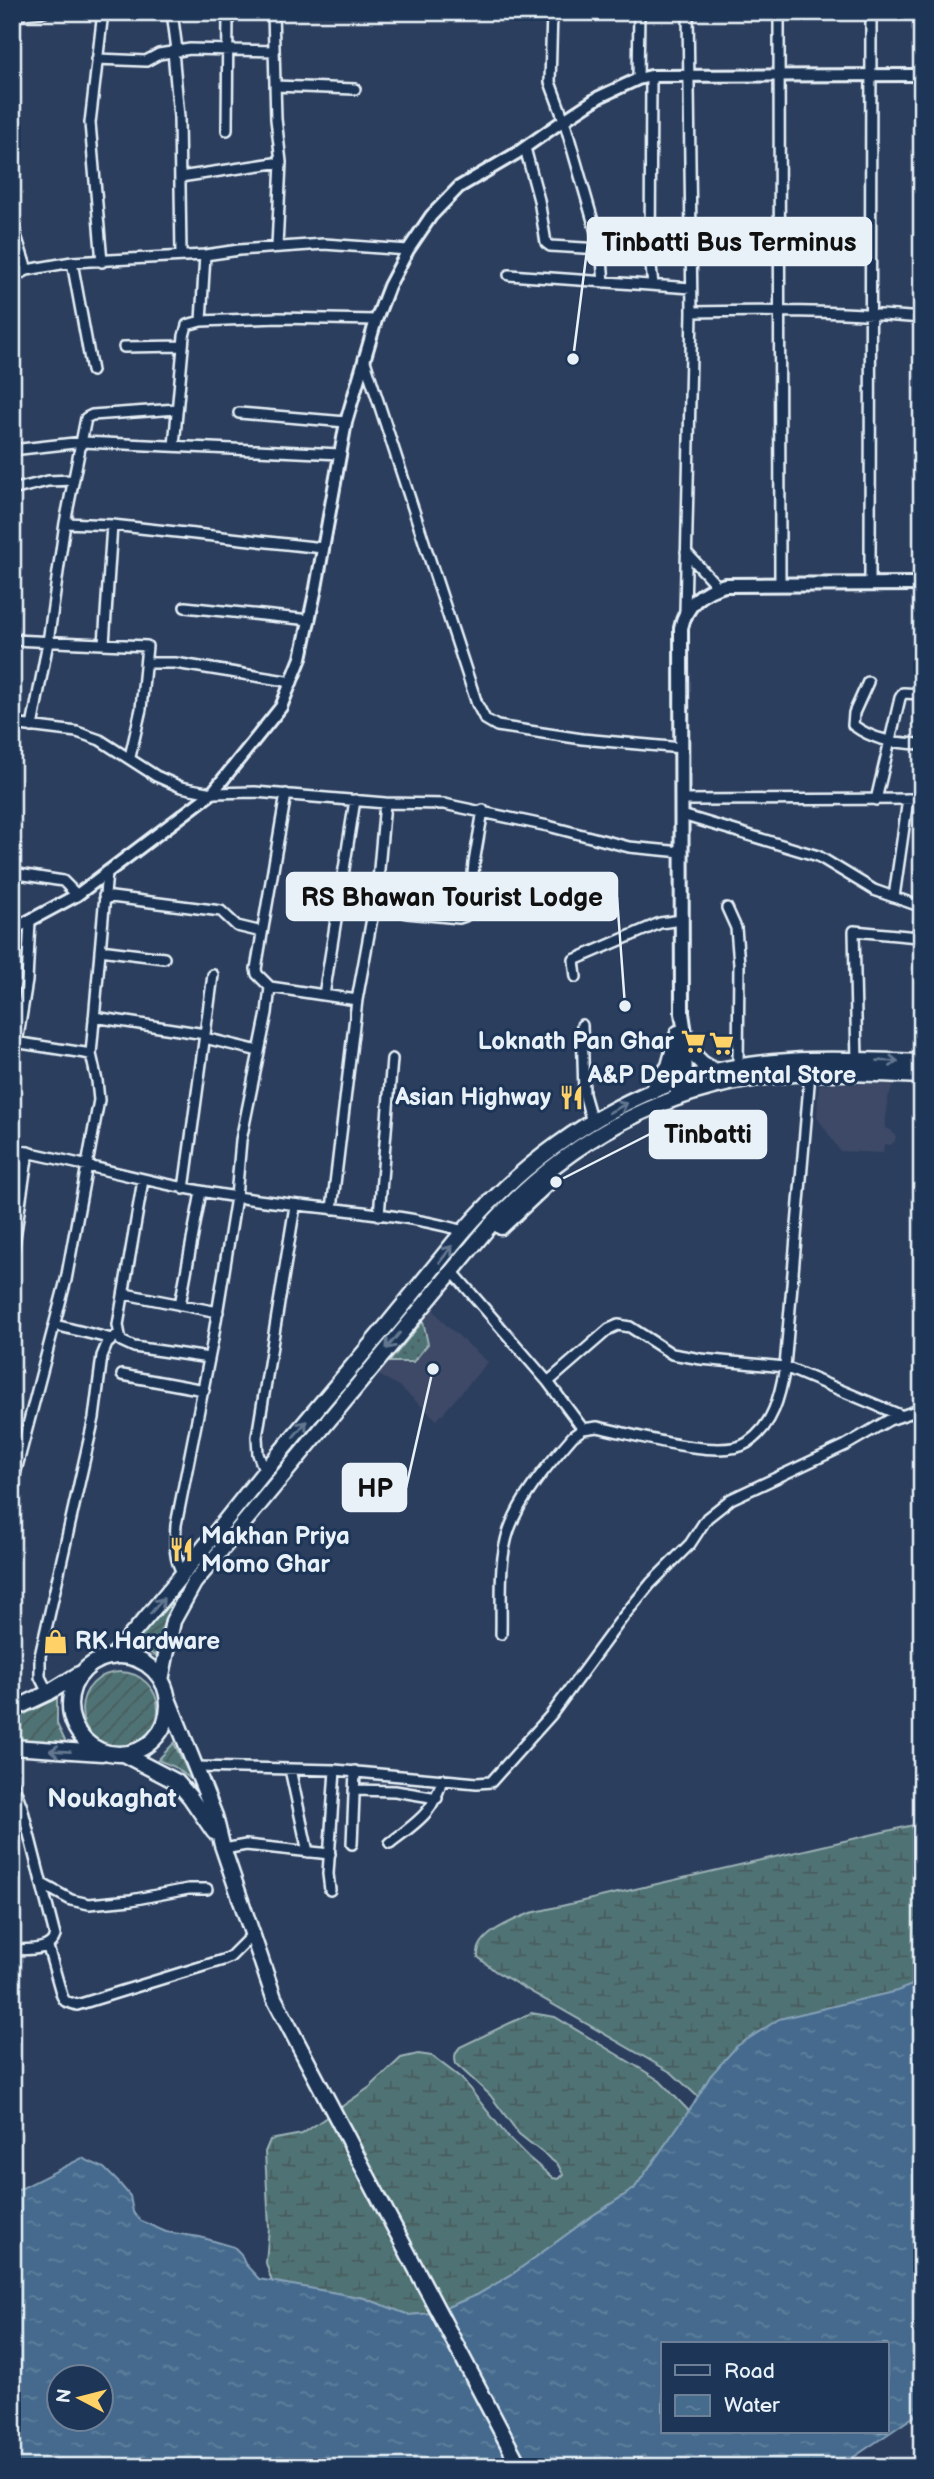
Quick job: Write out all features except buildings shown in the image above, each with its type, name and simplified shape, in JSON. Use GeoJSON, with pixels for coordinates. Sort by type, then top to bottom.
{"type":"FeatureCollection","features":[{"type":"Feature","properties":{"kind":"main road"},"geometry":{"type":"LineString","coordinates":[[681,1089],[681,628],[685,613],[701,595],[718,587],[734,584],[922,584]]}},
{"type":"Feature","properties":{"kind":"main road"},"geometry":{"type":"LineString","coordinates":[[682,1040],[702,1063],[715,1071]]}},
{"type":"Feature","properties":{"kind":"main road"},"geometry":{"type":"LineString","coordinates":[[649,1093],[669,1066],[682,1040]]}},
{"type":"Feature","properties":{"kind":"main road"},"geometry":{"type":"LineString","coordinates":[[161,1680],[173,1621],[194,1583],[468,1251],[489,1239],[538,1191],[621,1122],[715,1071],[788,1060],[922,1062]]}},
{"type":"Feature","properties":{"kind":"main road"},"geometry":{"type":"LineString","coordinates":[[112,1657],[464,1231],[530,1166],[567,1137],[649,1093],[810,1073],[922,1076]]}},
{"type":"Feature","properties":{"kind":"main road"},"geometry":{"type":"LineString","coordinates":[[12,1710],[48,1693],[97,1661],[112,1657],[131,1658],[148,1666],[161,1680],[215,1816],[267,1979],[290,2028],[520,2467]]}},
{"type":"Feature","properties":{"kind":"main road"},"geometry":{"type":"LineString","coordinates":[[85,1670],[75,1684],[70,1700],[71,1718],[79,1734],[91,1746],[107,1753]]}},
{"type":"Feature","properties":{"kind":"main road"},"geometry":{"type":"LineString","coordinates":[[12,1747],[123,1754],[139,1750],[152,1741],[165,1720],[167,1696]]}},
{"type":"Feature","properties":{"kind":"main road"},"geometry":{"type":"LineString","coordinates":[[123,1754],[177,1782],[223,1847]]}},
{"type":"Feature","properties":{"kind":"street"},"geometry":{"type":"LineString","coordinates":[[12,15],[44,12]]}},
{"type":"Feature","properties":{"kind":"street"},"geometry":{"type":"LineString","coordinates":[[102,262],[90,123],[103,12]]}},
{"type":"Feature","properties":{"kind":"street"},"geometry":{"type":"LineString","coordinates":[[172,12],[179,117],[181,255]]}},
{"type":"Feature","properties":{"kind":"street"},"geometry":{"type":"LineString","coordinates":[[227,130],[228,12]]}},
{"type":"Feature","properties":{"kind":"street"},"geometry":{"type":"LineString","coordinates":[[273,12],[281,162],[277,247]]}},
{"type":"Feature","properties":{"kind":"street"},"geometry":{"type":"LineString","coordinates":[[552,12],[550,82],[564,120],[601,250],[604,282]]}},
{"type":"Feature","properties":{"kind":"street"},"geometry":{"type":"LineString","coordinates":[[638,79],[639,12]]}},
{"type":"Feature","properties":{"kind":"street"},"geometry":{"type":"LineString","coordinates":[[685,613],[692,312],[688,12]]}},
{"type":"Feature","properties":{"kind":"street"},"geometry":{"type":"LineString","coordinates":[[779,12],[780,584]]}},
{"type":"Feature","properties":{"kind":"street"},"geometry":{"type":"LineString","coordinates":[[870,584],[871,12]]}},
{"type":"Feature","properties":{"kind":"street"},"geometry":{"type":"LineString","coordinates":[[97,59],[146,61],[175,51],[275,51]]}},
{"type":"Feature","properties":{"kind":"street"},"geometry":{"type":"LineString","coordinates":[[12,930],[77,895],[212,793],[281,707],[301,658],[346,422],[376,320],[388,286],[408,250],[431,216],[459,187],[525,148],[599,97],[638,79],[651,76],[922,75]]}},
{"type":"Feature","properties":{"kind":"street"},"geometry":{"type":"LineString","coordinates":[[651,76],[650,257],[653,285]]}},
{"type":"Feature","properties":{"kind":"street"},"geometry":{"type":"LineString","coordinates":[[275,86],[355,89]]}},
{"type":"Feature","properties":{"kind":"street"},"geometry":{"type":"LineString","coordinates":[[525,148],[539,200],[546,243],[550,246],[601,250]]}},
{"type":"Feature","properties":{"kind":"street"},"geometry":{"type":"LineString","coordinates":[[180,177],[281,162]]}},
{"type":"Feature","properties":{"kind":"street"},"geometry":{"type":"LineString","coordinates":[[12,223],[27,270]]}},
{"type":"Feature","properties":{"kind":"street"},"geometry":{"type":"LineString","coordinates":[[12,278],[27,270],[72,262],[205,255],[277,247],[324,244],[408,250]]}},
{"type":"Feature","properties":{"kind":"street"},"geometry":{"type":"LineString","coordinates":[[201,321],[205,255]]}},
{"type":"Feature","properties":{"kind":"street"},"geometry":{"type":"LineString","coordinates":[[72,262],[92,371]]}},
{"type":"Feature","properties":{"kind":"street"},"geometry":{"type":"LineString","coordinates":[[509,275],[691,288]]}},
{"type":"Feature","properties":{"kind":"street"},"geometry":{"type":"LineString","coordinates":[[692,312],[781,310],[922,318]]}},
{"type":"Feature","properties":{"kind":"street"},"geometry":{"type":"LineString","coordinates":[[174,446],[187,325],[201,321],[278,318],[376,320]]}},
{"type":"Feature","properties":{"kind":"street"},"geometry":{"type":"LineString","coordinates":[[124,347],[183,346]]}},
{"type":"Feature","properties":{"kind":"street"},"geometry":{"type":"LineString","coordinates":[[364,358],[477,704],[485,719],[497,726],[538,733],[682,748]]}},
{"type":"Feature","properties":{"kind":"street"},"geometry":{"type":"LineString","coordinates":[[32,727],[48,642],[65,523],[86,418],[92,415],[177,409]]}},
{"type":"Feature","properties":{"kind":"street"},"geometry":{"type":"LineString","coordinates":[[239,413],[346,422]]}},
{"type":"Feature","properties":{"kind":"street"},"geometry":{"type":"LineString","coordinates":[[12,450],[83,442],[340,454]]}},
{"type":"Feature","properties":{"kind":"street"},"geometry":{"type":"LineString","coordinates":[[12,490],[48,481],[73,480]]}},
{"type":"Feature","properties":{"kind":"street"},"geometry":{"type":"LineString","coordinates":[[65,523],[323,548]]}},
{"type":"Feature","properties":{"kind":"street"},"geometry":{"type":"LineString","coordinates":[[103,644],[112,526]]}},
{"type":"Feature","properties":{"kind":"street"},"geometry":{"type":"LineString","coordinates":[[686,552],[718,587]]}},
{"type":"Feature","properties":{"kind":"street"},"geometry":{"type":"LineString","coordinates":[[185,607],[310,620]]}},
{"type":"Feature","properties":{"kind":"street"},"geometry":{"type":"LineString","coordinates":[[12,640],[147,646],[141,709],[130,757]]}},
{"type":"Feature","properties":{"kind":"street"},"geometry":{"type":"LineString","coordinates":[[146,663],[175,663],[292,682]]}},
{"type":"Feature","properties":{"kind":"street"},"geometry":{"type":"LineString","coordinates":[[868,682],[854,713],[853,725],[890,743],[922,744]]}},
{"type":"Feature","properties":{"kind":"street"},"geometry":{"type":"LineString","coordinates":[[876,800],[903,693],[922,694]]}},
{"type":"Feature","properties":{"kind":"street"},"geometry":{"type":"LineString","coordinates":[[12,724],[77,732],[100,740],[156,776],[181,787],[212,793],[255,792],[385,803],[444,804],[483,810],[629,847],[682,852]]}},
{"type":"Feature","properties":{"kind":"street"},"geometry":{"type":"LineString","coordinates":[[286,794],[257,974],[270,987],[356,1000]]}},
{"type":"Feature","properties":{"kind":"street"},"geometry":{"type":"LineString","coordinates":[[894,897],[908,799]]}},
{"type":"Feature","properties":{"kind":"street"},"geometry":{"type":"LineString","coordinates":[[682,800],[922,799]]}},
{"type":"Feature","properties":{"kind":"street"},"geometry":{"type":"LineString","coordinates":[[324,995],[355,800]]}},
{"type":"Feature","properties":{"kind":"street"},"geometry":{"type":"LineString","coordinates":[[332,1209],[356,1000],[377,891],[385,803]]}},
{"type":"Feature","properties":{"kind":"street"},"geometry":{"type":"LineString","coordinates":[[408,913],[459,918],[465,916],[471,896],[483,810]]}},
{"type":"Feature","properties":{"kind":"street"},"geometry":{"type":"LineString","coordinates":[[682,815],[818,856],[852,879],[921,907],[918,937],[854,931],[858,1060]]}},
{"type":"Feature","properties":{"kind":"street"},"geometry":{"type":"LineString","coordinates":[[12,1486],[66,1280],[99,1100],[91,1054],[107,872]]}},
{"type":"Feature","properties":{"kind":"street"},"geometry":{"type":"LineString","coordinates":[[12,873],[64,881],[77,895]]}},
{"type":"Feature","properties":{"kind":"street"},"geometry":{"type":"LineString","coordinates":[[104,896],[221,911],[237,926],[262,932]]}},
{"type":"Feature","properties":{"kind":"street"},"geometry":{"type":"LineString","coordinates":[[727,908],[736,928],[739,964],[738,1067]]}},
{"type":"Feature","properties":{"kind":"street"},"geometry":{"type":"LineString","coordinates":[[576,977],[574,960],[660,923],[682,920]]}},
{"type":"Feature","properties":{"kind":"street"},"geometry":{"type":"LineString","coordinates":[[30,921],[27,981],[15,1042],[91,1054]]}},
{"type":"Feature","properties":{"kind":"street"},"geometry":{"type":"LineString","coordinates":[[100,950],[163,958]]}},
{"type":"Feature","properties":{"kind":"street"},"geometry":{"type":"LineString","coordinates":[[184,1189],[213,975]]}},
{"type":"Feature","properties":{"kind":"street"},"geometry":{"type":"LineString","coordinates":[[183,1574],[175,1552],[176,1525],[218,1311],[236,1197],[241,1140],[270,987]]}},
{"type":"Feature","properties":{"kind":"street"},"geometry":{"type":"LineString","coordinates":[[94,1017],[205,1036],[259,1051]]}},
{"type":"Feature","properties":{"kind":"street"},"geometry":{"type":"LineString","coordinates":[[582,1026],[584,1094],[592,1122]]}},
{"type":"Feature","properties":{"kind":"street"},"geometry":{"type":"LineString","coordinates":[[379,1215],[392,1059]]}},
{"type":"Feature","properties":{"kind":"street"},"geometry":{"type":"LineString","coordinates":[[501,1634],[503,1564],[509,1531],[528,1492],[573,1436],[583,1429],[597,1427],[698,1448],[732,1448],[746,1443],[775,1409],[785,1367],[810,1073]]}},
{"type":"Feature","properties":{"kind":"street"},"geometry":{"type":"LineString","coordinates":[[12,1149],[184,1189],[295,1206],[379,1215],[464,1231]]}},
{"type":"Feature","properties":{"kind":"street"},"geometry":{"type":"LineString","coordinates":[[13,1254],[17,1189],[27,1152]]}},
{"type":"Feature","properties":{"kind":"street"},"geometry":{"type":"LineString","coordinates":[[48,1693],[40,1677],[40,1657],[94,1418],[102,1356],[115,1336],[125,1294],[143,1180]]}},
{"type":"Feature","properties":{"kind":"street"},"geometry":{"type":"LineString","coordinates":[[180,1305],[201,1192]]}},
{"type":"Feature","properties":{"kind":"street"},"geometry":{"type":"LineString","coordinates":[[265,1472],[258,1454],[257,1437],[295,1206]]}},
{"type":"Feature","properties":{"kind":"street"},"geometry":{"type":"LineString","coordinates":[[452,1271],[548,1382],[583,1429]]}},
{"type":"Feature","properties":{"kind":"street"},"geometry":{"type":"LineString","coordinates":[[125,1294],[218,1311]]}},
{"type":"Feature","properties":{"kind":"street"},"geometry":{"type":"LineString","coordinates":[[55,1325],[115,1336],[127,1345],[209,1358]]}},
{"type":"Feature","properties":{"kind":"street"},"geometry":{"type":"LineString","coordinates":[[548,1382],[609,1329],[618,1325],[630,1326],[672,1354],[785,1367],[900,1415]]}},
{"type":"Feature","properties":{"kind":"street"},"geometry":{"type":"LineString","coordinates":[[122,1375],[204,1390]]}},
{"type":"Feature","properties":{"kind":"street"},"geometry":{"type":"LineString","coordinates":[[196,1767],[335,1770],[487,1783],[499,1775],[551,1715],[623,1617],[660,1572],[690,1544],[707,1518],[716,1510],[732,1499],[846,1445],[900,1415],[922,1409]]}},
{"type":"Feature","properties":{"kind":"street"},"geometry":{"type":"LineString","coordinates":[[290,1769],[308,1852]]}},
{"type":"Feature","properties":{"kind":"street"},"geometry":{"type":"LineString","coordinates":[[330,1891],[335,1770]]}},
{"type":"Feature","properties":{"kind":"street"},"geometry":{"type":"LineString","coordinates":[[352,1844],[355,1772]]}},
{"type":"Feature","properties":{"kind":"street"},"geometry":{"type":"LineString","coordinates":[[390,1843],[426,1815],[437,1798],[442,1779]]}},
{"type":"Feature","properties":{"kind":"street"},"geometry":{"type":"LineString","coordinates":[[12,1781],[17,1806],[43,1884],[55,1936],[48,1947],[12,1950]]}},
{"type":"Feature","properties":{"kind":"street"},"geometry":{"type":"LineString","coordinates":[[354,1790],[395,1791],[437,1798]]}},
{"type":"Feature","properties":{"kind":"street"},"geometry":{"type":"LineString","coordinates":[[223,1847],[246,1845],[330,1854]]}},
{"type":"Feature","properties":{"kind":"street"},"geometry":{"type":"LineString","coordinates":[[43,1884],[71,1900],[89,1904],[131,1900],[187,1889],[207,1889]]}},
{"type":"Feature","properties":{"kind":"street"},"geometry":{"type":"LineString","coordinates":[[48,1947],[62,1996],[65,2001],[77,2005],[223,1960],[230,1957],[253,1934]]}},
{"type":"Feature","properties":{"kind":"shaded area"},"geometry":{"type":"Polygon","coordinates":[[[894,1083],[888,1098],[885,1128],[891,1130],[896,1137],[895,1141],[891,1145],[884,1144],[883,1153],[840,1151],[817,1117],[819,1084],[894,1083]]]}},
{"type":"Feature","properties":{"kind":"shaded area"},"geometry":{"type":"Polygon","coordinates":[[[433,1309],[444,1323],[488,1362],[437,1420],[398,1385],[378,1375],[433,1309]]]}},
{"type":"Feature","properties":{"kind":"green space"},"geometry":{"type":"Polygon","coordinates":[[[423,1321],[428,1344],[413,1362],[389,1362],[423,1321]]]}},
{"type":"Feature","properties":{"kind":"green space"},"geometry":{"type":"Polygon","coordinates":[[[172,1602],[161,1631],[156,1656],[143,1649],[130,1647],[172,1602]]]}},
{"type":"Feature","properties":{"kind":"green space"},"geometry":{"type":"Polygon","coordinates":[[[120,1672],[134,1675],[147,1683],[155,1696],[158,1710],[155,1724],[147,1737],[134,1745],[120,1748],[106,1745],[93,1737],[85,1724],[82,1710],[85,1696],[93,1683],[106,1675],[120,1672]]]}},
{"type":"Feature","properties":{"kind":"green space"},"geometry":{"type":"Polygon","coordinates":[[[57,1698],[57,1724],[67,1745],[12,1739],[12,1720],[57,1698]]]}},
{"type":"Feature","properties":{"kind":"green space"},"geometry":{"type":"Polygon","coordinates":[[[174,1743],[192,1780],[175,1767],[158,1760],[174,1743]]]}},
{"type":"Feature","properties":{"kind":"green space"},"geometry":{"type":"Polygon","coordinates":[[[922,1823],[922,1981],[711,2075],[698,2097],[672,2073],[495,1971],[478,1957],[483,1941],[489,1935],[531,1913],[922,1823]]]}},
{"type":"Feature","properties":{"kind":"green space"},"geometry":{"type":"Polygon","coordinates":[[[531,2013],[555,2017],[646,2072],[660,2081],[689,2111],[634,2189],[514,2273],[477,2295],[433,2313],[409,2315],[364,2298],[272,2282],[266,2263],[269,2227],[265,2152],[270,2140],[302,2134],[370,2087],[401,2058],[418,2054],[432,2056],[461,2078],[508,2137],[528,2157],[553,2178],[558,2179],[563,2174],[558,2165],[519,2134],[490,2095],[455,2061],[460,2047],[531,2013]]]}},
{"type":"Feature","properties":{"kind":"water"},"geometry":{"type":"Polygon","coordinates":[[[922,1981],[922,2411],[888,2434],[888,2342],[661,2342],[661,2434],[888,2434],[839,2467],[12,2467],[12,2193],[82,2158],[104,2168],[119,2183],[130,2196],[133,2212],[141,2221],[166,2232],[200,2237],[234,2247],[259,2279],[364,2298],[409,2315],[433,2313],[477,2295],[514,2273],[634,2189],[711,2075],[737,2046],[779,2019],[897,1991],[922,1981]]]}},
{"type":"Feature","properties":{"kind":"place","name":"Tinbatti Bus Terminus"},"geometry":{"type":"Point","coordinates":[573,359]}},
{"type":"Feature","properties":{"kind":"place","name":"RS Bhawan Tourist Lodge"},"geometry":{"type":"Point","coordinates":[625,1006]}},
{"type":"Feature","properties":{"kind":"place","name":"Loknath Pan Ghar"},"geometry":{"type":"Point","coordinates":[694,1041]}},
{"type":"Feature","properties":{"kind":"place","name":"A&P Departmental Store"},"geometry":{"type":"Point","coordinates":[722,1044]}},
{"type":"Feature","properties":{"kind":"place","name":"Asian Highway"},"geometry":{"type":"Point","coordinates":[571,1097]}},
{"type":"Feature","properties":{"kind":"place","name":"Tinbatti"},"geometry":{"type":"Point","coordinates":[556,1182]}},
{"type":"Feature","properties":{"kind":"place","name":"HP"},"geometry":{"type":"Point","coordinates":[433,1369]}},
{"type":"Feature","properties":{"kind":"place","name":"Makhan Priya Momo Ghar"},"geometry":{"type":"Point","coordinates":[181,1550]}},
{"type":"Feature","properties":{"kind":"place","name":"RK Hardware"},"geometry":{"type":"Point","coordinates":[55,1641]}},
{"type":"Feature","properties":{"kind":"district","name":"Noukaghat"},"geometry":{"type":"Point","coordinates":[112,1799]}}]}
